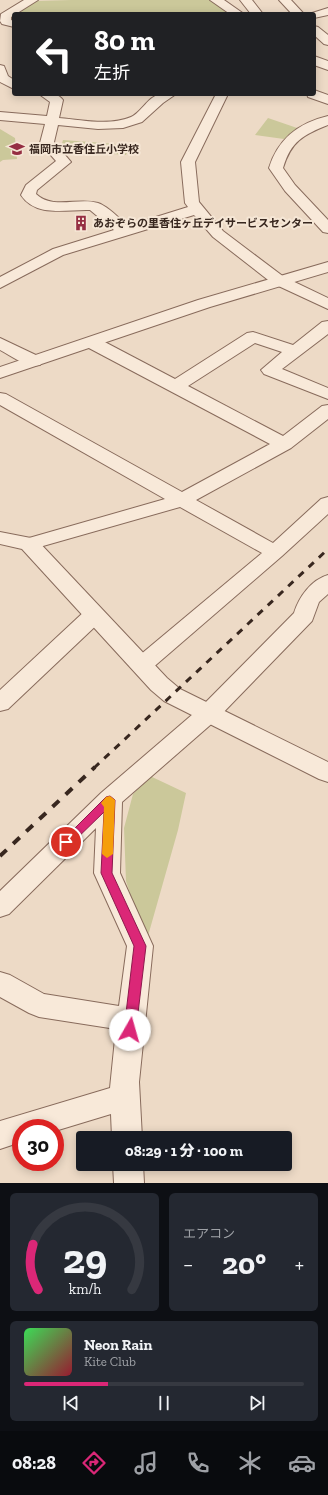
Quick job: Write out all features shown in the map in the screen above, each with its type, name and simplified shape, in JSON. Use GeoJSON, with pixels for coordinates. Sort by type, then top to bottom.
{"type":"FeatureCollection","features":[{"type":"Feature","properties":{"kind":"street"},"geometry":{"type":"LineString","coordinates":[[7,1],[27,0]]}},
{"type":"Feature","properties":{"kind":"street"},"geometry":{"type":"LineString","coordinates":[[12,24],[6,22],[5,16],[32,0]]}},
{"type":"Feature","properties":{"kind":"street"},"geometry":{"type":"LineString","coordinates":[[216,0],[235,12]]}},
{"type":"Feature","properties":{"kind":"street"},"geometry":{"type":"LineString","coordinates":[[246,0],[255,12]]}},
{"type":"Feature","properties":{"kind":"street"},"geometry":{"type":"LineString","coordinates":[[285,0],[296,12]]}},
{"type":"Feature","properties":{"kind":"street"},"geometry":{"type":"LineString","coordinates":[[316,14],[328,11]]}},
{"type":"Feature","properties":{"kind":"street"},"geometry":{"type":"LineString","coordinates":[[316,31],[327,39]]}},
{"type":"Feature","properties":{"kind":"street"},"geometry":{"type":"LineString","coordinates":[[316,61],[328,66]]}},
{"type":"Feature","properties":{"kind":"street"},"geometry":{"type":"LineString","coordinates":[[0,69],[2,78],[12,84]]}},
{"type":"Feature","properties":{"kind":"street"},"geometry":{"type":"LineString","coordinates":[[316,95],[328,100]]}},
{"type":"Feature","properties":{"kind":"street"},"geometry":{"type":"LineString","coordinates":[[49,96],[57,100],[47,143],[64,162],[31,188],[28,195],[34,202],[46,206],[94,206],[124,231]]}},
{"type":"Feature","properties":{"kind":"street"},"geometry":{"type":"LineString","coordinates":[[0,116],[98,125],[118,125],[137,119],[158,100],[166,96]]}},
{"type":"Feature","properties":{"kind":"street"},"geometry":{"type":"LineString","coordinates":[[221,96],[188,162],[192,203],[218,234],[278,280],[328,304]]}},
{"type":"Feature","properties":{"kind":"street"},"geometry":{"type":"LineString","coordinates":[[328,120],[308,128],[288,141],[280,152],[276,168],[290,188],[328,229]]}},
{"type":"Feature","properties":{"kind":"street"},"geometry":{"type":"LineString","coordinates":[[0,283],[58,252],[197,209]]}},
{"type":"Feature","properties":{"kind":"street"},"geometry":{"type":"LineString","coordinates":[[0,373],[278,280],[328,267]]}},
{"type":"Feature","properties":{"kind":"street"},"geometry":{"type":"LineString","coordinates":[[328,326],[270,370],[328,394]]}},
{"type":"Feature","properties":{"kind":"street"},"geometry":{"type":"LineString","coordinates":[[175,386],[253,337],[295,351]]}},
{"type":"Feature","properties":{"kind":"street"},"geometry":{"type":"LineString","coordinates":[[0,343],[34,361]]}},
{"type":"Feature","properties":{"kind":"street"},"geometry":{"type":"LineString","coordinates":[[93,343],[284,444]]}},
{"type":"Feature","properties":{"kind":"street"},"geometry":{"type":"LineString","coordinates":[[0,398],[275,552]]}},
{"type":"Feature","properties":{"kind":"street"},"geometry":{"type":"LineString","coordinates":[[0,538],[29,544],[182,500],[284,444],[328,410]]}},
{"type":"Feature","properties":{"kind":"street"},"geometry":{"type":"LineString","coordinates":[[142,665],[275,552],[328,503]]}},
{"type":"Feature","properties":{"kind":"street"},"geometry":{"type":"LineString","coordinates":[[29,544],[159,684],[172,695],[328,773]]}},
{"type":"Feature","properties":{"kind":"street"},"geometry":{"type":"LineString","coordinates":[[0,906],[110,800],[208,714],[304,616],[309,600],[328,582]]}},
{"type":"Feature","properties":{"kind":"street"},"geometry":{"type":"LineString","coordinates":[[0,703],[94,615]]}},
{"type":"Feature","properties":{"kind":"street"},"geometry":{"type":"LineString","coordinates":[[110,800],[106,873],[140,946],[124,1082],[127,1131]]}},
{"type":"Feature","properties":{"kind":"street"},"geometry":{"type":"LineString","coordinates":[[0,983],[39,1005],[113,1017],[132,1018]]}},
{"type":"Feature","properties":{"kind":"street"},"geometry":{"type":"LineString","coordinates":[[50,1119],[100,1103],[125,1098]]}},
{"type":"Feature","properties":{"kind":"street"},"geometry":{"type":"LineString","coordinates":[[0,1135],[12,1131]]}},
{"type":"Feature","properties":{"kind":"street"},"geometry":{"type":"LineString","coordinates":[[129,1171],[130,1183]]}},
{"type":"Feature","properties":{"kind":"shaded area"},"geometry":{"type":"Polygon","coordinates":[[[209,0],[218,3],[232,12],[13,12],[34,1],[209,0]]]}},
{"type":"Feature","properties":{"kind":"shaded area"},"geometry":{"type":"Polygon","coordinates":[[[12,13],[12,21],[6,16],[12,13]]]}},
{"type":"Feature","properties":{"kind":"shaded area"},"geometry":{"type":"Polygon","coordinates":[[[268,118],[300,129],[284,139],[255,135],[268,118]]]}},
{"type":"Feature","properties":{"kind":"shaded area"},"geometry":{"type":"Polygon","coordinates":[[[0,129],[15,138],[17,159],[3,160],[0,162],[0,129]]]}},
{"type":"Feature","properties":{"kind":"shaded area"},"geometry":{"type":"Polygon","coordinates":[[[63,140],[130,145],[126,155],[60,150],[63,140]]]}},
{"type":"Feature","properties":{"kind":"shaded area"},"geometry":{"type":"Polygon","coordinates":[[[150,776],[186,793],[178,830],[146,943],[126,881],[124,828],[133,794],[150,776]]]}},
{"type":"Feature","properties":{"kind":"railway"},"geometry":{"type":"LineString","coordinates":[[94,768],[328,549]]}},
{"type":"Feature","properties":{"kind":"railway"},"geometry":{"type":"LineString","coordinates":[[0,856],[95,767]]}},
{"type":"Feature","properties":{"kind":"slow traffic"},"geometry":{"type":"LineString","coordinates":[[106,803],[110,800],[107,854]]}},
{"type":"Feature","properties":{"kind":"place","name":"福岡市立香住丘小学校"},"geometry":{"type":"Point","coordinates":[17,149]}},
{"type":"Feature","properties":{"kind":"place","name":"あおぞらの里香住ヶ丘デイサービスセンター"},"geometry":{"type":"Point","coordinates":[81,223]}},
{"type":"Feature","properties":{"kind":"route"},"geometry":{"type":"LineString","coordinates":[[66,842],[110,800],[106,873],[140,946],[130,1030]]}}]}
